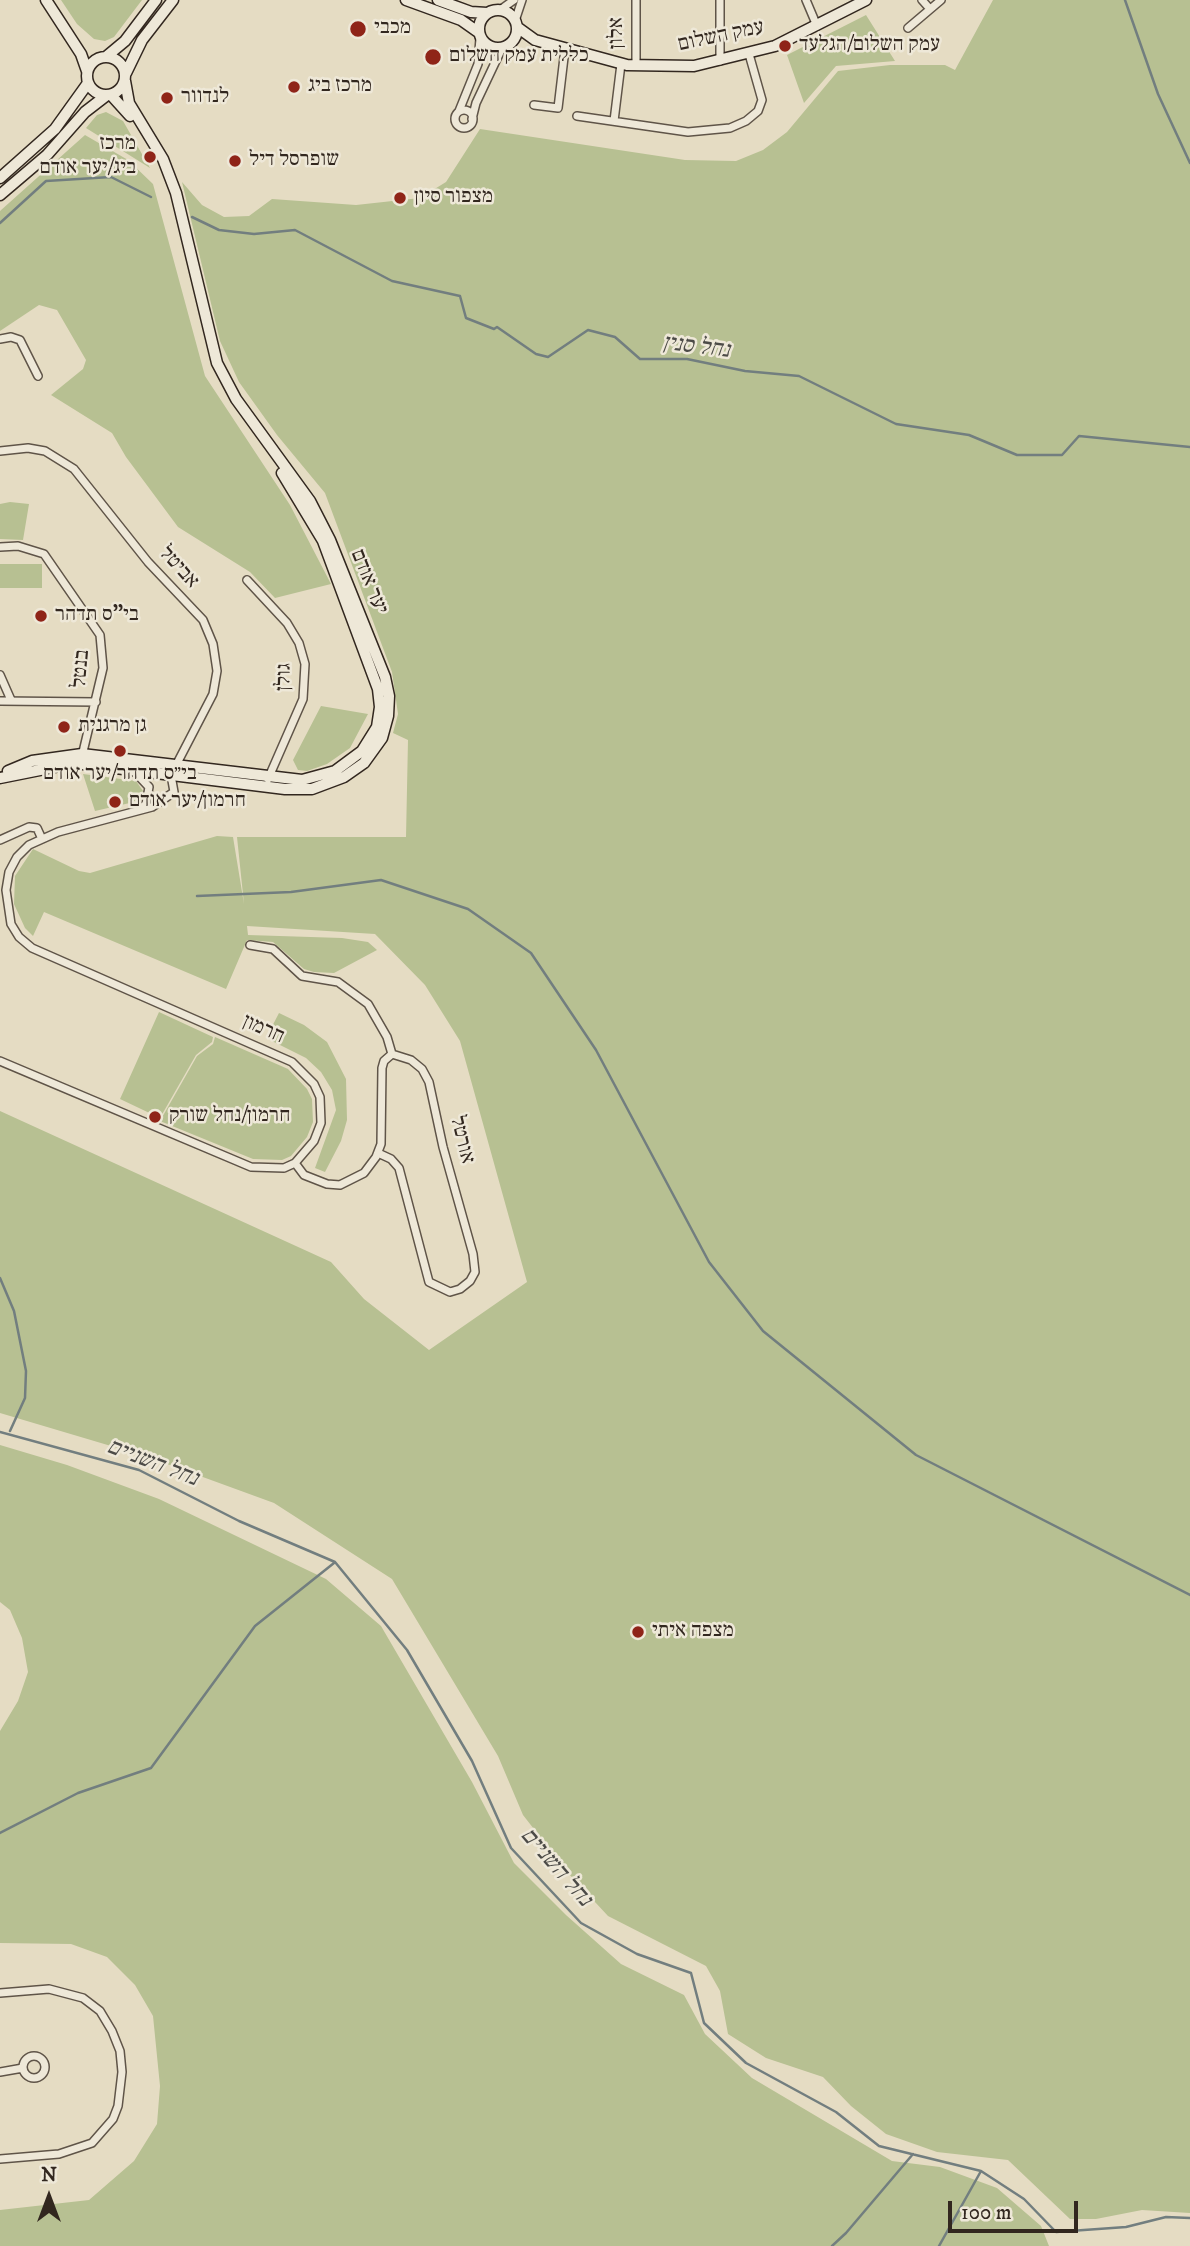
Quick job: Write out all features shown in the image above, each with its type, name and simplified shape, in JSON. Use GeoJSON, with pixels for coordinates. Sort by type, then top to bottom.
{"type":"FeatureCollection","features":[{"type":"Feature","properties":{"kind":"street"},"geometry":{"type":"LineString","coordinates":[[46,0],[67,30],[95,92],[109,95]]}},
{"type":"Feature","properties":{"kind":"street"},"geometry":{"type":"LineString","coordinates":[[0,178],[55,128],[87,77],[92,62],[104,57],[125,41],[156,0]]}},
{"type":"Feature","properties":{"kind":"street"},"geometry":{"type":"LineString","coordinates":[[0,195],[47,155],[85,112],[109,95],[125,77],[142,40],[173,0]]}},
{"type":"Feature","properties":{"kind":"street"},"geometry":{"type":"LineString","coordinates":[[406,0],[460,20],[490,47],[507,46]]}},
{"type":"Feature","properties":{"kind":"street"},"geometry":{"type":"LineString","coordinates":[[438,0],[471,12],[487,13],[500,10],[514,0]]}},
{"type":"Feature","properties":{"kind":"street"},"geometry":{"type":"LineString","coordinates":[[487,13],[480,22],[478,64],[455,119],[459,126],[467,127],[472,120],[476,103],[507,46],[522,0]]}},
{"type":"Feature","properties":{"kind":"street","name":"אלון"},"geometry":{"type":"LineString","coordinates":[[635,0],[636,65]]}},
{"type":"Feature","properties":{"kind":"street"},"geometry":{"type":"LineString","coordinates":[[720,0],[720,61]]}},
{"type":"Feature","properties":{"kind":"street"},"geometry":{"type":"LineString","coordinates":[[806,0],[817,27]]}},
{"type":"Feature","properties":{"kind":"street","name":"עמק השלום"},"geometry":{"type":"LineString","coordinates":[[516,24],[536,40],[621,64],[672,67],[749,54],[817,27],[866,0]]}},
{"type":"Feature","properties":{"kind":"street"},"geometry":{"type":"LineString","coordinates":[[922,0],[930,9]]}},
{"type":"Feature","properties":{"kind":"street"},"geometry":{"type":"LineString","coordinates":[[908,28],[941,0]]}},
{"type":"Feature","properties":{"kind":"street"},"geometry":{"type":"LineString","coordinates":[[500,10],[516,24]]}},
{"type":"Feature","properties":{"kind":"street"},"geometry":{"type":"LineString","coordinates":[[67,30],[104,57],[119,61],[125,77]]}},
{"type":"Feature","properties":{"kind":"street","name":"עמק השלום"},"geometry":{"type":"LineString","coordinates":[[507,46],[536,40]]}},
{"type":"Feature","properties":{"kind":"street"},"geometry":{"type":"LineString","coordinates":[[534,105],[558,108],[565,48]]}},
{"type":"Feature","properties":{"kind":"street"},"geometry":{"type":"LineString","coordinates":[[577,116],[688,132],[730,128],[747,121],[758,111],[762,100],[749,54]]}},
{"type":"Feature","properties":{"kind":"street"},"geometry":{"type":"LineString","coordinates":[[614,121],[621,64]]}},
{"type":"Feature","properties":{"kind":"street","name":"יער אודם"},"geometry":{"type":"LineString","coordinates":[[0,777],[82,759],[267,782],[299,790],[323,786],[364,763],[376,749],[386,727],[390,706],[388,686],[320,519],[299,485],[236,399],[217,363],[176,193],[160,153],[129,103],[125,77]]}},
{"type":"Feature","properties":{"kind":"street","name":"יער אודם"},"geometry":{"type":"LineString","coordinates":[[109,95],[130,116],[159,162],[177,214],[213,366],[232,404],[286,478],[323,541],[378,688],[380,706],[377,727],[354,758],[335,771],[314,778],[267,782]]}},
{"type":"Feature","properties":{"kind":"street"},"geometry":{"type":"LineString","coordinates":[[459,111],[469,111],[472,120]]}},
{"type":"Feature","properties":{"kind":"street"},"geometry":{"type":"LineString","coordinates":[[0,339],[11,337],[20,340],[38,376]]}},
{"type":"Feature","properties":{"kind":"street","name":"אביטל"},"geometry":{"type":"LineString","coordinates":[[0,451],[28,448],[45,451],[74,469],[149,562],[203,620],[214,644],[216,684],[173,771]]}},
{"type":"Feature","properties":{"kind":"street","name":"בנטל"},"geometry":{"type":"LineString","coordinates":[[0,547],[18,547],[44,554],[100,635],[104,656],[82,759]]}},
{"type":"Feature","properties":{"kind":"street","name":"גולן"},"geometry":{"type":"LineString","coordinates":[[247,580],[287,623],[299,642],[306,664],[303,699],[267,782]]}},
{"type":"Feature","properties":{"kind":"street"},"geometry":{"type":"LineString","coordinates":[[0,675],[11,700]]}},
{"type":"Feature","properties":{"kind":"street"},"geometry":{"type":"LineString","coordinates":[[0,701],[96,702]]}},
{"type":"Feature","properties":{"kind":"street","name":"יער אודם"},"geometry":{"type":"LineString","coordinates":[[82,759],[134,771],[173,771]]}},
{"type":"Feature","properties":{"kind":"street"},"geometry":{"type":"LineString","coordinates":[[134,771],[149,787],[146,804],[138,811]]}},
{"type":"Feature","properties":{"kind":"street","name":"חרמון"},"geometry":{"type":"LineString","coordinates":[[173,771],[174,792],[152,807],[42,839],[17,857],[9,872],[6,907],[11,924],[19,937],[32,948],[272,1053],[306,1073],[320,1097],[321,1124],[306,1155],[295,1163]]}},
{"type":"Feature","properties":{"kind":"street"},"geometry":{"type":"LineString","coordinates":[[0,840],[29,827],[37,828],[42,839]]}},
{"type":"Feature","properties":{"kind":"street"},"geometry":{"type":"LineString","coordinates":[[0,1061],[236,1163],[268,1169],[295,1163],[314,1181],[340,1185],[365,1173],[377,1153],[383,1124],[382,1068],[384,1060],[392,1054],[387,1037],[368,1004],[338,982],[302,976],[273,949],[250,945]]}},
{"type":"Feature","properties":{"kind":"street","name":"אורטל"},"geometry":{"type":"LineString","coordinates":[[377,1153],[391,1158],[399,1168],[429,1283],[450,1292],[460,1289],[470,1282],[475,1272],[473,1254],[443,1147],[429,1082],[422,1069],[411,1060],[392,1054]]}},
{"type":"Feature","properties":{"kind":"street"},"geometry":{"type":"LineString","coordinates":[[0,1993],[49,1989],[83,1998],[100,2011],[113,2031],[120,2051],[122,2085],[113,2119],[92,2143],[59,2154],[0,2159]]}},
{"type":"Feature","properties":{"kind":"street"},"geometry":{"type":"LineString","coordinates":[[0,2071],[23,2068]]}},
{"type":"Feature","properties":{"kind":"green space"},"geometry":{"type":"Polygon","coordinates":[[[61,0],[142,0],[114,37],[105,41],[94,39],[77,24],[61,0]]]}},
{"type":"Feature","properties":{"kind":"green space"},"geometry":{"type":"Polygon","coordinates":[[[993,0],[1190,0],[1190,2213],[1142,2210],[1096,2219],[1070,2219],[1008,2160],[937,2152],[886,2134],[851,2106],[823,2077],[766,2058],[728,2034],[720,1991],[706,1966],[608,1916],[569,1874],[523,1815],[498,1756],[392,1579],[274,1503],[148,1457],[0,1413],[0,1111],[331,1262],[364,1299],[429,1350],[527,1282],[460,1041],[425,985],[375,934],[247,926],[248,935],[342,938],[368,942],[377,950],[334,973],[314,972],[304,969],[273,942],[247,940],[226,989],[44,912],[33,936],[25,928],[14,904],[15,876],[33,849],[79,871],[90,873],[217,836],[233,837],[244,904],[237,837],[406,837],[408,740],[393,733],[398,714],[392,672],[325,493],[277,435],[239,382],[220,341],[182,182],[202,205],[224,217],[249,216],[272,199],[356,205],[420,198],[446,182],[480,129],[685,160],[736,161],[763,150],[787,132],[838,71],[890,65],[945,65],[955,70],[993,0]]]}},
{"type":"Feature","properties":{"kind":"green space"},"geometry":{"type":"Polygon","coordinates":[[[866,15],[895,61],[836,66],[804,103],[787,55],[866,15]]]}},
{"type":"Feature","properties":{"kind":"green space"},"geometry":{"type":"Polygon","coordinates":[[[106,112],[123,121],[150,168],[86,128],[97,115],[106,112]]]}},
{"type":"Feature","properties":{"kind":"green space"},"geometry":{"type":"Polygon","coordinates":[[[85,135],[128,160],[153,184],[205,376],[290,505],[331,584],[275,598],[250,572],[178,527],[126,457],[112,433],[51,395],[83,369],[86,360],[57,310],[39,305],[0,331],[0,211],[85,135]]]}},
{"type":"Feature","properties":{"kind":"green space"},"geometry":{"type":"Polygon","coordinates":[[[0,504],[29,504],[23,540],[0,539],[0,504]]]}},
{"type":"Feature","properties":{"kind":"green space"},"geometry":{"type":"Polygon","coordinates":[[[0,564],[42,564],[42,588],[0,588],[0,564]]]}},
{"type":"Feature","properties":{"kind":"green space"},"geometry":{"type":"Polygon","coordinates":[[[321,706],[368,714],[350,748],[327,764],[307,771],[298,770],[293,760],[321,706]]]}},
{"type":"Feature","properties":{"kind":"green space"},"geometry":{"type":"Polygon","coordinates":[[[83,774],[136,781],[143,791],[134,802],[95,811],[83,774]]]}},
{"type":"Feature","properties":{"kind":"green space"},"geometry":{"type":"Polygon","coordinates":[[[159,1012],[213,1037],[212,1042],[196,1055],[160,1118],[120,1099],[159,1012]]]}},
{"type":"Feature","properties":{"kind":"green space"},"geometry":{"type":"Polygon","coordinates":[[[279,1013],[304,1025],[327,1042],[346,1079],[347,1120],[341,1141],[325,1172],[315,1168],[336,1110],[332,1090],[321,1072],[306,1058],[266,1038],[279,1013]]]}},
{"type":"Feature","properties":{"kind":"green space"},"geometry":{"type":"Polygon","coordinates":[[[215,1037],[288,1069],[307,1089],[312,1099],[313,1122],[307,1137],[291,1156],[282,1160],[253,1159],[160,1121],[197,1056],[213,1044],[215,1037]]]}},
{"type":"Feature","properties":{"kind":"green space"},"geometry":{"type":"Polygon","coordinates":[[[0,1445],[67,1465],[159,1499],[326,1579],[381,1626],[472,1782],[514,1863],[566,1915],[621,1964],[684,1995],[705,2034],[752,2078],[892,2161],[940,2167],[997,2188],[1041,2226],[1049,2246],[0,2246],[0,2210],[89,2200],[134,2161],[157,2124],[160,2086],[153,2016],[135,1985],[107,1957],[71,1944],[0,1943],[0,1731],[18,1701],[28,1672],[22,1638],[10,1610],[0,1602],[0,1445]]]}},
{"type":"Feature","properties":{"kind":"waterway"},"geometry":{"type":"LineString","coordinates":[[1125,0],[1158,94],[1190,163]]}},
{"type":"Feature","properties":{"kind":"waterway","name":"נחל סנין"},"geometry":{"type":"LineString","coordinates":[[0,223],[46,181],[111,177],[151,197]]}},
{"type":"Feature","properties":{"kind":"waterway","name":"נחל סנין"},"geometry":{"type":"LineString","coordinates":[[192,217],[219,230],[254,234],[295,230],[392,281],[460,296],[466,318],[494,329],[497,327],[536,354],[548,357],[588,330],[615,337],[640,359],[687,359],[745,371],[799,376],[896,424],[969,435],[1017,455],[1062,455],[1079,436],[1190,447]]}},
{"type":"Feature","properties":{"kind":"waterway"},"geometry":{"type":"LineString","coordinates":[[197,896],[291,892],[381,880],[468,909],[531,953],[596,1050],[709,1262],[763,1331],[916,1455],[1190,1595]]}},
{"type":"Feature","properties":{"kind":"waterway"},"geometry":{"type":"LineString","coordinates":[[0,1278],[14,1311],[26,1371],[25,1398],[10,1431]]}},
{"type":"Feature","properties":{"kind":"waterway","name":"נחל השניים"},"geometry":{"type":"LineString","coordinates":[[0,1432],[139,1470],[239,1521],[335,1562],[407,1650],[472,1761],[511,1848],[581,1923],[637,1954],[691,1973],[704,2023],[746,2063],[836,2112],[879,2146],[981,2171],[1024,2199],[1056,2232],[1126,2227],[1166,2217],[1190,2218]]}},
{"type":"Feature","properties":{"kind":"waterway"},"geometry":{"type":"LineString","coordinates":[[0,1833],[78,1793],[151,1768],[255,1626],[334,1563]]}},
{"type":"Feature","properties":{"kind":"waterway"},"geometry":{"type":"LineString","coordinates":[[832,2246],[913,2154]]}},
{"type":"Feature","properties":{"kind":"waterway"},"geometry":{"type":"LineString","coordinates":[[939,2246],[981,2171]]}},
{"type":"Feature","properties":{"kind":"place","name":"מכבי"},"geometry":{"type":"Point","coordinates":[358,29]}},
{"type":"Feature","properties":{"kind":"place","name":"עמק השלום/הגלעד"},"geometry":{"type":"Point","coordinates":[785,46]}},
{"type":"Feature","properties":{"kind":"place","name":"כללית עמק השלום"},"geometry":{"type":"Point","coordinates":[433,57]}},
{"type":"Feature","properties":{"kind":"place","name":"מרכז ביג"},"geometry":{"type":"Point","coordinates":[294,87]}},
{"type":"Feature","properties":{"kind":"place","name":"לנדוור"},"geometry":{"type":"Point","coordinates":[167,98]}},
{"type":"Feature","properties":{"kind":"place","name":"מרכז ביג/יער אודם"},"geometry":{"type":"Point","coordinates":[150,157]}},
{"type":"Feature","properties":{"kind":"place","name":"שופרסל דיל"},"geometry":{"type":"Point","coordinates":[235,161]}},
{"type":"Feature","properties":{"kind":"place","name":"מצפור סיון"},"geometry":{"type":"Point","coordinates":[400,198]}},
{"type":"Feature","properties":{"kind":"place","name":"בי\"ס תדהר"},"geometry":{"type":"Point","coordinates":[41,616]}},
{"type":"Feature","properties":{"kind":"place","name":"גן מרגנית"},"geometry":{"type":"Point","coordinates":[64,727]}},
{"type":"Feature","properties":{"kind":"place","name":"בי״ס תדהר/יער אודם"},"geometry":{"type":"Point","coordinates":[120,751]}},
{"type":"Feature","properties":{"kind":"place","name":"חרמון/יער אודם"},"geometry":{"type":"Point","coordinates":[115,802]}},
{"type":"Feature","properties":{"kind":"place","name":"חרמון/נחל שורק"},"geometry":{"type":"Point","coordinates":[155,1117]}},
{"type":"Feature","properties":{"kind":"place","name":"מצפה איתי"},"geometry":{"type":"Point","coordinates":[638,1632]}}]}
